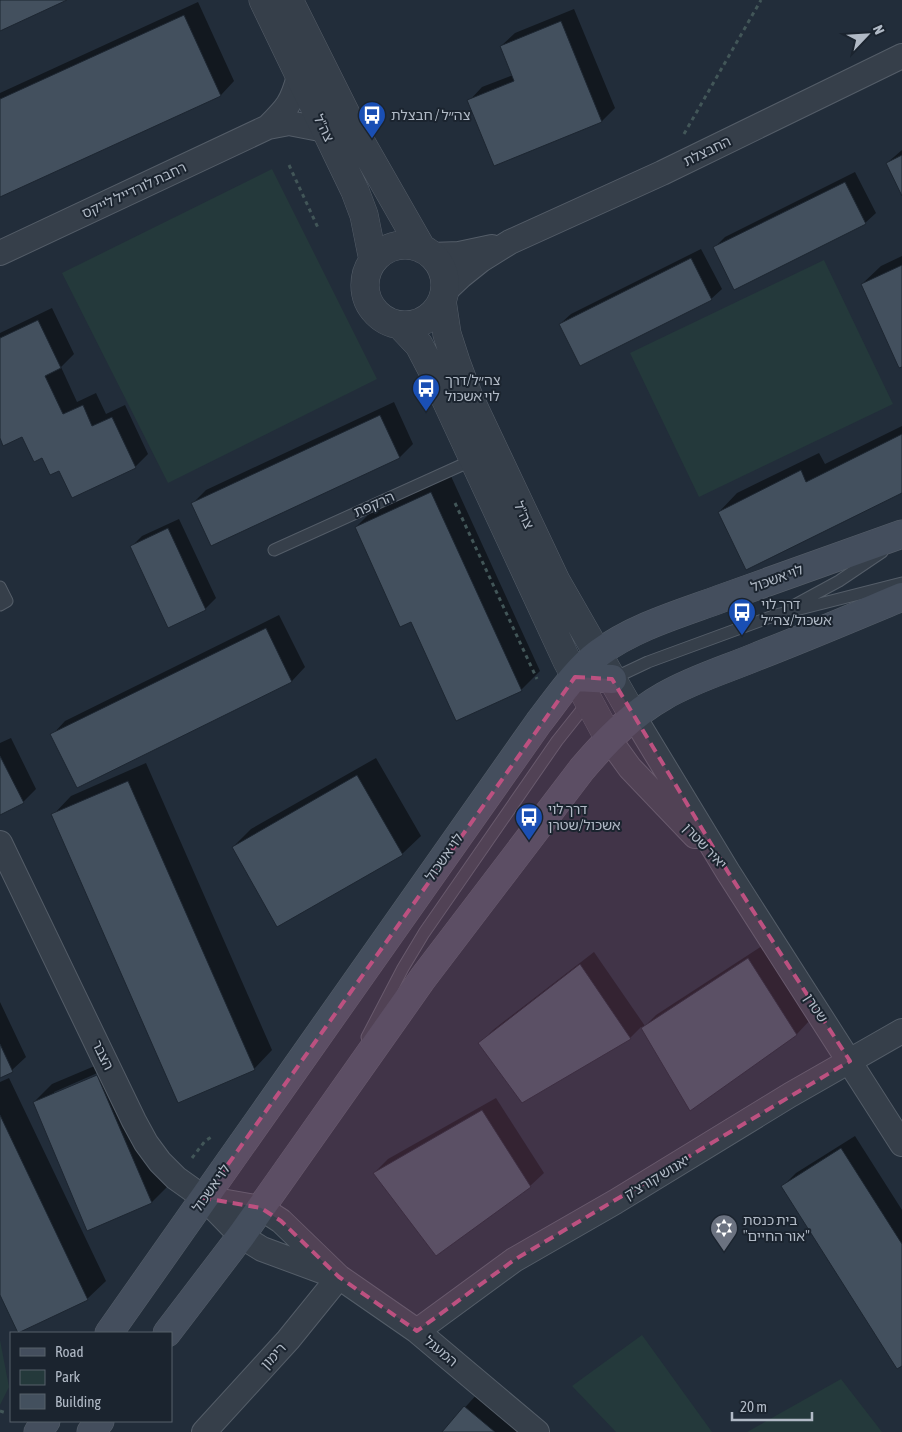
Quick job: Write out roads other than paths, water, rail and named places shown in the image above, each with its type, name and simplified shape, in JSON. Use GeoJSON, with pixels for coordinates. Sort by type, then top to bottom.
{"type":"FeatureCollection","features":[{"type":"Feature","properties":{"kind":"main road","name":"לוי אשכול"},"geometry":{"type":"LineString","coordinates":[[110,1332],[540,722],[575,677],[597,655],[614,642],[635,632],[714,601],[902,536]]}},
{"type":"Feature","properties":{"kind":"main road"},"geometry":{"type":"LineString","coordinates":[[168,1332],[242,1236],[326,1113],[434,962],[582,769],[609,739],[634,717],[663,696],[902,597]]}},
{"type":"Feature","properties":{"kind":"main road"},"geometry":{"type":"LineString","coordinates":[[575,677],[612,680]]}},
{"type":"Feature","properties":{"kind":"main road"},"geometry":{"type":"LineString","coordinates":[[91,1432],[99,1422]]}},
{"type":"Feature","properties":{"kind":"street","name":"צה\"ל"},"geometry":{"type":"LineString","coordinates":[[263,0],[355,191],[364,215],[373,260]]}},
{"type":"Feature","properties":{"kind":"street","name":"צה\"ל"},"geometry":{"type":"LineString","coordinates":[[290,0],[354,130],[426,252]]}},
{"type":"Feature","properties":{"kind":"street","name":"החבצלת"},"geometry":{"type":"LineString","coordinates":[[510,242],[662,173],[902,56]]}},
{"type":"Feature","properties":{"kind":"street","name":"רחבת לורדייל לייקס"},"geometry":{"type":"LineString","coordinates":[[268,127],[285,110],[294,95],[298,76]]}},
{"type":"Feature","properties":{"kind":"street","name":"רחבת לורדייל לייקס"},"geometry":{"type":"LineString","coordinates":[[0,253],[268,127],[289,123],[325,130]]}},
{"type":"Feature","properties":{"kind":"street"},"geometry":{"type":"LineString","coordinates":[[426,252],[459,254],[480,251],[510,242]]}},
{"type":"Feature","properties":{"kind":"street"},"geometry":{"type":"LineString","coordinates":[[443,297],[445,283],[443,272],[438,262],[426,252],[414,246],[402,245],[391,247],[381,252],[373,260],[365,277],[366,297],[375,314],[383,320],[401,326],[414,325],[426,320],[435,312],[443,297],[461,276],[481,260],[510,242]]}},
{"type":"Feature","properties":{"kind":"street","name":"צה\"ל"},"geometry":{"type":"LineString","coordinates":[[443,297],[447,334],[469,397],[556,581],[634,717]]}},
{"type":"Feature","properties":{"kind":"street","name":"צה\"ל"},"geometry":{"type":"LineString","coordinates":[[401,326],[419,345],[575,677]]}},
{"type":"Feature","properties":{"kind":"street","name":"יאיר שטרן"},"geometry":{"type":"LineString","coordinates":[[575,677],[609,739],[630,768],[728,872]]}},
{"type":"Feature","properties":{"kind":"street","name":"יאיר שטרן"},"geometry":{"type":"LineString","coordinates":[[634,717],[728,872]]}},
{"type":"Feature","properties":{"kind":"street","name":"הצבר"},"geometry":{"type":"LineString","coordinates":[[0,843],[146,1143],[160,1162],[176,1178],[204,1198],[261,1208]]}},
{"type":"Feature","properties":{"kind":"street","name":"שטרן"},"geometry":{"type":"LineString","coordinates":[[728,872],[902,1144]]}},
{"type":"Feature","properties":{"kind":"street","name":"יאנוש קורצ'ק"},"geometry":{"type":"LineString","coordinates":[[417,1331],[514,1260],[614,1202],[790,1095],[902,1031]]}},
{"type":"Feature","properties":{"kind":"street","name":"המעגל"},"geometry":{"type":"LineString","coordinates":[[204,1198],[242,1236],[262,1249],[339,1277]]}},
{"type":"Feature","properties":{"kind":"street","name":"המעגל"},"geometry":{"type":"LineString","coordinates":[[261,1208],[281,1221],[339,1277],[417,1331],[537,1432]]}},
{"type":"Feature","properties":{"kind":"street","name":"רימון"},"geometry":{"type":"LineString","coordinates":[[204,1432],[288,1340],[339,1277]]}},
{"type":"Feature","properties":{"kind":"lane","name":"הרקפת"},"geometry":{"type":"LineString","coordinates":[[274,550],[473,460]]}},
{"type":"Feature","properties":{"kind":"lane"},"geometry":{"type":"LineString","coordinates":[[776,615],[839,581],[902,536]]}},
{"type":"Feature","properties":{"kind":"lane"},"geometry":{"type":"LineString","coordinates":[[326,1113],[403,968],[424,933],[546,757],[588,702],[612,680],[648,662],[776,615],[902,583]]}},
{"type":"Feature","properties":{"kind":"lane"},"geometry":{"type":"LineString","coordinates":[[0,587],[7,602],[0,605]]}},
{"type":"Feature","properties":{"kind":"place","name":"צה״ל / חבצלת"},"geometry":{"type":"Point","coordinates":[372,139]}},
{"type":"Feature","properties":{"kind":"place","name":"צה״ל/דרך לוי אשכול"},"geometry":{"type":"Point","coordinates":[426,412]}},
{"type":"Feature","properties":{"kind":"place","name":"דרך לוי אשכול/צה״ל"},"geometry":{"type":"Point","coordinates":[742,636]}},
{"type":"Feature","properties":{"kind":"place","name":"דרך לוי אשכול/שטרן"},"geometry":{"type":"Point","coordinates":[529,841]}},
{"type":"Feature","properties":{"kind":"place","name":"בית כנסת \"אור החיים\""},"geometry":{"type":"Point","coordinates":[724,1252]}}]}
